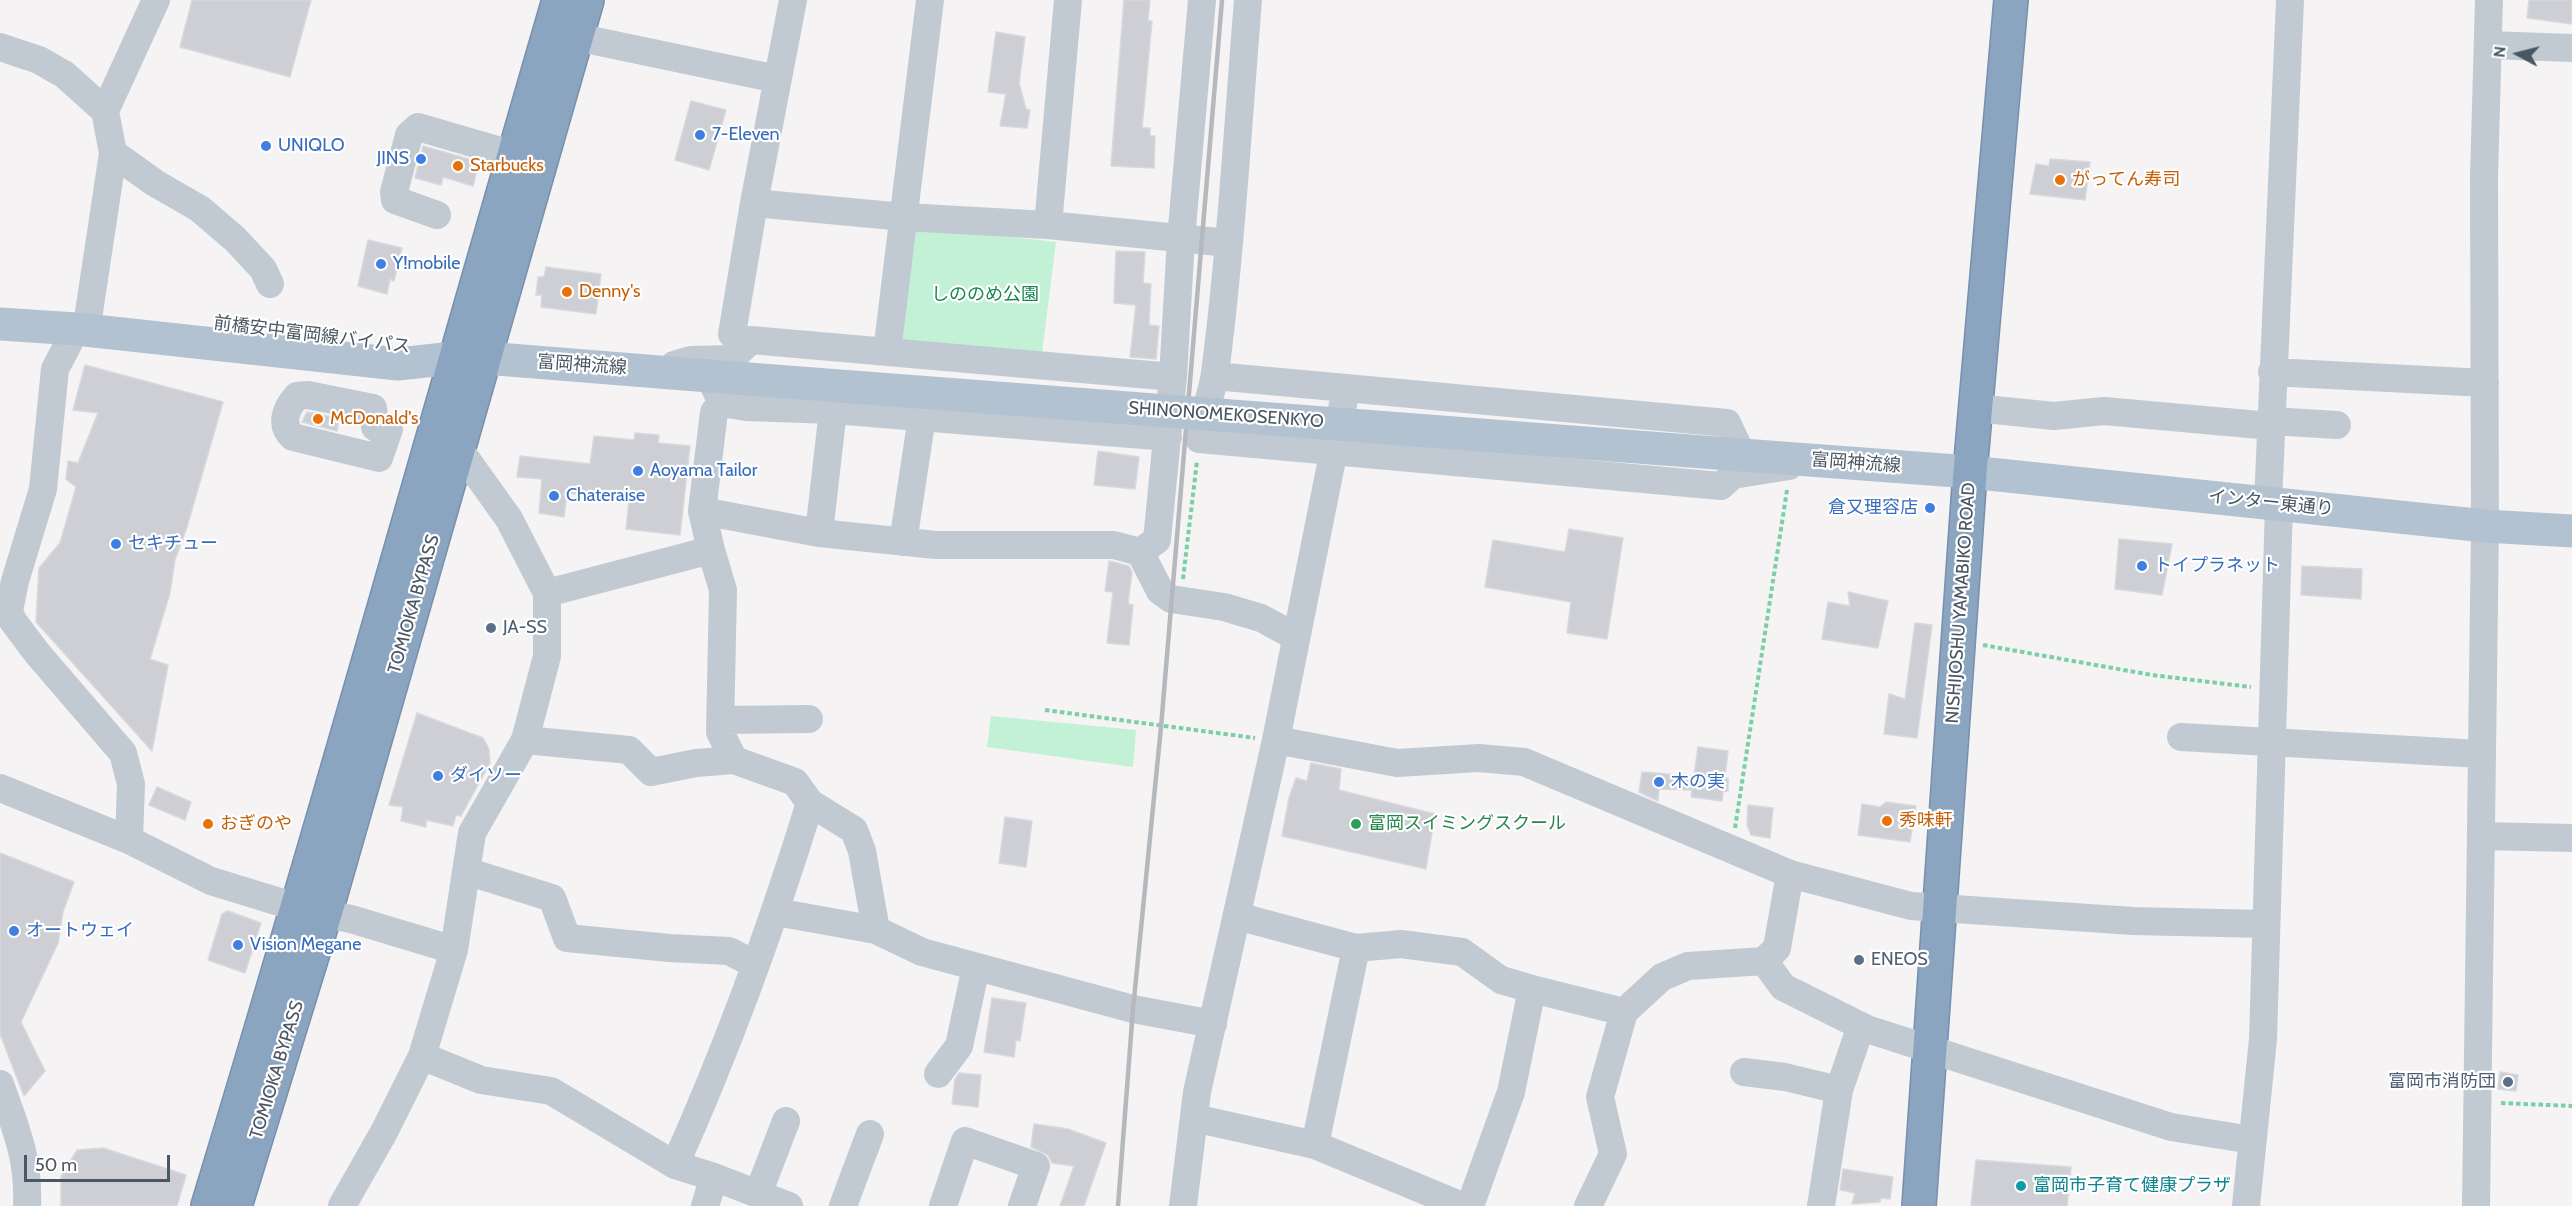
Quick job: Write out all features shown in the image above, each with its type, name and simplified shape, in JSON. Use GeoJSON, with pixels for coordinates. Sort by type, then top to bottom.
{"type":"FeatureCollection","features":[{"type":"Feature","properties":{"kind":"highway","name":"TOMIOKA BYPASS"},"geometry":{"type":"LineString","coordinates":[[208,1206],[312,911],[459,449],[469,358],[514,155],[559,0]]}},
{"type":"Feature","properties":{"kind":"highway","name":"TOMIOKA BYPASS"},"geometry":{"type":"LineString","coordinates":[[235,1206],[312,911],[469,358],[587,0]]}},
{"type":"Feature","properties":{"kind":"highway","name":"NISHIJOSHU YAMABIKO ROAD"},"geometry":{"type":"LineString","coordinates":[[1919,1206],[1970,472],[2011,0]]}},
{"type":"Feature","properties":{"kind":"main road","name":"前橋安中富岡線バイパス"},"geometry":{"type":"LineString","coordinates":[[0,306],[83,320],[398,364],[469,358]]}},
{"type":"Feature","properties":{"kind":"main road","name":"前橋安中富岡線バイパス"},"geometry":{"type":"LineString","coordinates":[[0,324],[83,320]]}},
{"type":"Feature","properties":{"kind":"main road","name":"富岡神流線"},"geometry":{"type":"LineString","coordinates":[[469,358],[655,371],[716,389]]}},
{"type":"Feature","properties":{"kind":"main road","name":"SHINONOMEKOSENKYO"},"geometry":{"type":"LineString","coordinates":[[716,389],[1742,455]]}},
{"type":"Feature","properties":{"kind":"main road","name":"富岡神流線"},"geometry":{"type":"LineString","coordinates":[[1742,455],[1970,472]]}},
{"type":"Feature","properties":{"kind":"main road","name":"インター東通り"},"geometry":{"type":"LineString","coordinates":[[1970,472],[2485,526],[2572,531]]}},
{"type":"Feature","properties":{"kind":"street"},"geometry":{"type":"LineString","coordinates":[[129,840],[131,784],[123,753],[37,653],[13,621],[9,611],[15,581],[43,489],[55,369],[83,320],[113,153],[105,111],[156,0]]}},
{"type":"Feature","properties":{"kind":"street"},"geometry":{"type":"LineString","coordinates":[[744,347],[732,334],[754,203],[793,0]]}},
{"type":"Feature","properties":{"kind":"street"},"geometry":{"type":"LineString","coordinates":[[887,352],[930,0]]}},
{"type":"Feature","properties":{"kind":"street"},"geometry":{"type":"LineString","coordinates":[[1048,225],[1068,0]]}},
{"type":"Feature","properties":{"kind":"street"},"geometry":{"type":"LineString","coordinates":[[1140,552],[1157,540],[1173,377],[1181,239],[1202,0]]}},
{"type":"Feature","properties":{"kind":"street"},"geometry":{"type":"LineString","coordinates":[[1248,0],[1229,243],[1215,376],[1202,419],[1199,439],[1722,486],[1733,475],[1823,460]]}},
{"type":"Feature","properties":{"kind":"street"},"geometry":{"type":"LineString","coordinates":[[2246,1206],[2263,1039],[2273,690],[2272,372],[2290,0]]}},
{"type":"Feature","properties":{"kind":"street"},"geometry":{"type":"LineString","coordinates":[[2476,1206],[2485,526],[2484,177],[2489,0]]}},
{"type":"Feature","properties":{"kind":"street"},"geometry":{"type":"LineString","coordinates":[[576,38],[777,79]]}},
{"type":"Feature","properties":{"kind":"street"},"geometry":{"type":"LineString","coordinates":[[2489,45],[2572,48]]}},
{"type":"Feature","properties":{"kind":"street"},"geometry":{"type":"LineString","coordinates":[[0,47],[39,60],[65,75],[105,111]]}},
{"type":"Feature","properties":{"kind":"street"},"geometry":{"type":"LineString","coordinates":[[437,215],[395,200],[394,192],[409,135],[418,127],[514,155]]}},
{"type":"Feature","properties":{"kind":"street"},"geometry":{"type":"LineString","coordinates":[[113,153],[155,183],[200,208],[235,239],[263,269],[270,284]]}},
{"type":"Feature","properties":{"kind":"street"},"geometry":{"type":"LineString","coordinates":[[754,203],[904,217],[1048,225],[1229,243]]}},
{"type":"Feature","properties":{"kind":"street"},"geometry":{"type":"LineString","coordinates":[[655,371],[691,360],[731,359],[751,340],[1173,377]]}},
{"type":"Feature","properties":{"kind":"street"},"geometry":{"type":"LineString","coordinates":[[2272,372],[2485,383]]}},
{"type":"Feature","properties":{"kind":"street"},"geometry":{"type":"LineString","coordinates":[[1215,376],[1727,423],[1742,455]]}},
{"type":"Feature","properties":{"kind":"street"},"geometry":{"type":"LineString","coordinates":[[734,760],[720,732],[723,590],[702,512],[716,389],[746,407],[833,410],[1168,437]]}},
{"type":"Feature","properties":{"kind":"street"},"geometry":{"type":"LineString","coordinates":[[1184,1206],[1197,1092],[1276,740],[1346,389]]}},
{"type":"Feature","properties":{"kind":"street"},"geometry":{"type":"LineString","coordinates":[[1975,408],[2054,416],[2104,411],[2271,423],[2337,425]]}},
{"type":"Feature","properties":{"kind":"street"},"geometry":{"type":"LineString","coordinates":[[819,532],[833,410]]}},
{"type":"Feature","properties":{"kind":"street"},"geometry":{"type":"LineString","coordinates":[[903,542],[922,417]]}},
{"type":"Feature","properties":{"kind":"street"},"geometry":{"type":"LineString","coordinates":[[342,1206],[384,1132],[422,1056],[454,950],[472,833],[525,740],[547,656],[547,592],[509,519],[459,449]]}},
{"type":"Feature","properties":{"kind":"street"},"geometry":{"type":"LineString","coordinates":[[702,512],[819,532],[936,545],[1114,545],[1140,552],[1160,591],[1171,599],[1224,607],[1261,618],[1296,637]]}},
{"type":"Feature","properties":{"kind":"street"},"geometry":{"type":"LineString","coordinates":[[547,592],[711,550]]}},
{"type":"Feature","properties":{"kind":"street"},"geometry":{"type":"LineString","coordinates":[[721,720],[809,719]]}},
{"type":"Feature","properties":{"kind":"street"},"geometry":{"type":"LineString","coordinates":[[2181,737],[2272,744],[2481,754]]}},
{"type":"Feature","properties":{"kind":"street"},"geometry":{"type":"LineString","coordinates":[[525,740],[629,750],[651,772],[696,763],[734,760],[795,782],[810,803],[854,830],[862,851],[876,930]]}},
{"type":"Feature","properties":{"kind":"street"},"geometry":{"type":"LineString","coordinates":[[1276,740],[1397,763],[1479,758],[1524,762],[1790,874],[1911,906],[2133,921],[2266,924]]}},
{"type":"Feature","properties":{"kind":"street"},"geometry":{"type":"LineString","coordinates":[[0,788],[129,840],[211,881],[454,950]]}},
{"type":"Feature","properties":{"kind":"street"},"geometry":{"type":"LineString","coordinates":[[675,1165],[695,1120],[776,912],[810,803]]}},
{"type":"Feature","properties":{"kind":"street"},"geometry":{"type":"LineString","coordinates":[[2482,836],[2572,838]]}},
{"type":"Feature","properties":{"kind":"street"},"geometry":{"type":"LineString","coordinates":[[466,871],[552,898],[567,938],[669,948],[729,951],[756,965]]}},
{"type":"Feature","properties":{"kind":"street"},"geometry":{"type":"LineString","coordinates":[[1588,1206],[1613,1154],[1600,1097],[1624,1012],[1662,977],[1688,966],[1764,961],[1777,948],[1790,874]]}},
{"type":"Feature","properties":{"kind":"street"},"geometry":{"type":"LineString","coordinates":[[776,912],[876,930],[922,952],[1133,1009],[1213,1024]]}},
{"type":"Feature","properties":{"kind":"street"},"geometry":{"type":"LineString","coordinates":[[1237,916],[1356,948],[1401,944],[1462,952],[1501,980],[1624,1012]]}},
{"type":"Feature","properties":{"kind":"street"},"geometry":{"type":"LineString","coordinates":[[1315,1145],[1356,948]]}},
{"type":"Feature","properties":{"kind":"street"},"geometry":{"type":"LineString","coordinates":[[1764,961],[1783,987],[1861,1026],[1930,1051],[2171,1127],[2252,1140]]}},
{"type":"Feature","properties":{"kind":"street"},"geometry":{"type":"LineString","coordinates":[[938,1074],[959,1046],[976,967]]}},
{"type":"Feature","properties":{"kind":"street"},"geometry":{"type":"LineString","coordinates":[[1470,1206],[1511,1092],[1532,989]]}},
{"type":"Feature","properties":{"kind":"street"},"geometry":{"type":"LineString","coordinates":[[1821,1206],[1839,1090],[1861,1026]]}},
{"type":"Feature","properties":{"kind":"street"},"geometry":{"type":"LineString","coordinates":[[422,1056],[481,1080],[551,1091],[675,1165],[714,1177],[789,1206]]}},
{"type":"Feature","properties":{"kind":"street"},"geometry":{"type":"LineString","coordinates":[[1744,1072],[1785,1077],[1839,1090]]}},
{"type":"Feature","properties":{"kind":"street"},"geometry":{"type":"LineString","coordinates":[[0,1084],[24,1149],[28,1180],[27,1206]]}},
{"type":"Feature","properties":{"kind":"street"},"geometry":{"type":"LineString","coordinates":[[1194,1118],[1315,1145],[1462,1206]]}},
{"type":"Feature","properties":{"kind":"street"},"geometry":{"type":"LineString","coordinates":[[758,1194],[786,1121]]}},
{"type":"Feature","properties":{"kind":"street"},"geometry":{"type":"LineString","coordinates":[[843,1206],[870,1134]]}},
{"type":"Feature","properties":{"kind":"street"},"geometry":{"type":"LineString","coordinates":[[943,1206],[965,1141],[1036,1166],[1022,1206]]}},
{"type":"Feature","properties":{"kind":"street"},"geometry":{"type":"LineString","coordinates":[[705,1206],[714,1177]]}},
{"type":"Feature","properties":{"kind":"path"},"geometry":{"type":"LineString","coordinates":[[1180,600],[1199,439]]}},
{"type":"Feature","properties":{"kind":"path"},"geometry":{"type":"LineString","coordinates":[[1732,850],[1788,490]]}},
{"type":"Feature","properties":{"kind":"path"},"geometry":{"type":"LineString","coordinates":[[1958,641],[2152,675],[2273,690]]}},
{"type":"Feature","properties":{"kind":"path"},"geometry":{"type":"LineString","coordinates":[[1046,710],[1276,740]]}},
{"type":"Feature","properties":{"kind":"path"},"geometry":{"type":"LineString","coordinates":[[2478,1102],[2572,1106]]}},
{"type":"Feature","properties":{"kind":"green space","name":"しののめ公園"},"geometry":{"type":"Polygon","coordinates":[[[922,227],[1056,242],[1041,360],[913,349],[901,337],[911,235],[922,227]]]}},
{"type":"Feature","properties":{"kind":"green space"},"geometry":{"type":"Polygon","coordinates":[[[991,716],[1136,730],[1133,767],[987,747],[991,716]]]}},
{"type":"Feature","properties":{"kind":"building"},"geometry":{"type":"Polygon","coordinates":[[[192,0],[311,0],[290,77],[180,47],[192,0]]]}},
{"type":"Feature","properties":{"kind":"building"},"geometry":{"type":"Polygon","coordinates":[[[1124,0],[1150,0],[1148,21],[1152,21],[1142,128],[1150,128],[1150,136],[1155,136],[1154,168],[1111,166],[1124,0]]]}},
{"type":"Feature","properties":{"kind":"building"},"geometry":{"type":"Polygon","coordinates":[[[2529,0],[2572,0],[2572,24],[2527,18],[2529,0]]]}},
{"type":"Feature","properties":{"kind":"building"},"geometry":{"type":"Polygon","coordinates":[[[996,32],[1025,37],[1019,83],[1026,109],[1030,110],[1027,128],[1000,126],[1006,94],[988,92],[996,32]]]}},
{"type":"Feature","properties":{"kind":"building","name":"7-Eleven"},"geometry":{"type":"Polygon","coordinates":[[[691,101],[726,110],[709,170],[675,160],[691,101]]]}},
{"type":"Feature","properties":{"kind":"building"},"geometry":{"type":"Polygon","coordinates":[[[423,146],[479,162],[473,186],[443,177],[441,185],[415,178],[423,146]]]}},
{"type":"Feature","properties":{"kind":"building","name":"がってん寿司"},"geometry":{"type":"Polygon","coordinates":[[[2050,159],[2090,162],[2085,200],[2030,194],[2036,164],[2049,166],[2050,159]]]}},
{"type":"Feature","properties":{"kind":"building","name":"Y!mobile"},"geometry":{"type":"Polygon","coordinates":[[[368,240],[402,248],[394,281],[390,279],[387,294],[358,286],[368,240]]]}},
{"type":"Feature","properties":{"kind":"building"},"geometry":{"type":"Polygon","coordinates":[[[1116,251],[1145,252],[1143,283],[1151,284],[1149,325],[1159,326],[1156,359],[1130,357],[1136,305],[1114,303],[1116,251]]]}},
{"type":"Feature","properties":{"kind":"building"},"geometry":{"type":"Polygon","coordinates":[[[546,267],[601,274],[596,314],[541,307],[542,295],[536,295],[538,277],[544,277],[546,267]]]}},
{"type":"Feature","properties":{"kind":"building"},"geometry":{"type":"Polygon","coordinates":[[[85,365],[223,402],[187,527],[175,560],[170,593],[150,659],[168,665],[152,751],[36,622],[39,568],[60,543],[76,487],[66,479],[68,461],[78,463],[98,413],[73,410],[85,365]]]}},
{"type":"Feature","properties":{"kind":"building"},"geometry":{"type":"Polygon","coordinates":[[[307,412],[339,418],[337,431],[302,422],[307,412]]]}},
{"type":"Feature","properties":{"kind":"building","name":"Aoyama Tailor"},"geometry":{"type":"Polygon","coordinates":[[[635,433],[659,435],[658,443],[690,446],[680,535],[626,529],[629,500],[567,493],[564,517],[539,513],[542,479],[517,477],[520,456],[590,464],[594,436],[634,440],[635,433]]]}},
{"type":"Feature","properties":{"kind":"building"},"geometry":{"type":"Polygon","coordinates":[[[1098,451],[1139,457],[1135,489],[1094,485],[1098,451]]]}},
{"type":"Feature","properties":{"kind":"building"},"geometry":{"type":"Polygon","coordinates":[[[1569,529],[1623,538],[1607,639],[1567,633],[1571,602],[1485,587],[1493,540],[1565,552],[1569,529]]]}},
{"type":"Feature","properties":{"kind":"building","name":"トイプラネット"},"geometry":{"type":"Polygon","coordinates":[[[2119,539],[2172,544],[2162,595],[2115,589],[2119,539]]]}},
{"type":"Feature","properties":{"kind":"building"},"geometry":{"type":"Polygon","coordinates":[[[1109,561],[1129,566],[1132,572],[1128,604],[1133,605],[1129,645],[1107,643],[1113,592],[1105,591],[1109,561]]]}},
{"type":"Feature","properties":{"kind":"building"},"geometry":{"type":"Polygon","coordinates":[[[2302,566],[2362,569],[2361,599],[2301,595],[2302,566]]]}},
{"type":"Feature","properties":{"kind":"building"},"geometry":{"type":"Polygon","coordinates":[[[1848,592],[1888,601],[1878,648],[1822,639],[1828,602],[1850,606],[1848,592]]]}},
{"type":"Feature","properties":{"kind":"building"},"geometry":{"type":"Polygon","coordinates":[[[1915,623],[1932,625],[1917,738],[1884,734],[1889,694],[1905,699],[1915,623]]]}},
{"type":"Feature","properties":{"kind":"building"},"geometry":{"type":"Polygon","coordinates":[[[417,713],[483,738],[489,749],[490,763],[461,816],[456,815],[453,826],[426,820],[426,827],[401,821],[403,807],[389,805],[417,713]]]}},
{"type":"Feature","properties":{"kind":"building"},"geometry":{"type":"Polygon","coordinates":[[[1698,747],[1728,751],[1725,778],[1728,778],[1728,791],[1723,791],[1722,801],[1691,797],[1692,790],[1659,789],[1658,801],[1639,792],[1642,772],[1694,776],[1698,747]]]}},
{"type":"Feature","properties":{"kind":"building"},"geometry":{"type":"Polygon","coordinates":[[[1311,763],[1341,769],[1339,790],[1435,814],[1426,869],[1282,836],[1289,798],[1296,778],[1307,781],[1311,763]]]}},
{"type":"Feature","properties":{"kind":"building"},"geometry":{"type":"Polygon","coordinates":[[[157,787],[191,802],[185,820],[149,805],[157,787]]]}},
{"type":"Feature","properties":{"kind":"building","name":"秀味軒"},"geometry":{"type":"Polygon","coordinates":[[[1886,802],[1916,806],[1910,842],[1858,835],[1862,804],[1880,807],[1886,802]]]}},
{"type":"Feature","properties":{"kind":"building"},"geometry":{"type":"Polygon","coordinates":[[[1748,805],[1773,808],[1770,838],[1751,835],[1747,825],[1748,805]]]}},
{"type":"Feature","properties":{"kind":"building"},"geometry":{"type":"Polygon","coordinates":[[[1005,817],[1032,821],[1026,867],[999,863],[1005,817]]]}},
{"type":"Feature","properties":{"kind":"building"},"geometry":{"type":"Polygon","coordinates":[[[0,853],[74,882],[63,912],[58,943],[21,1022],[45,1071],[24,1096],[0,1034],[0,853]]]}},
{"type":"Feature","properties":{"kind":"building"},"geometry":{"type":"Polygon","coordinates":[[[228,911],[261,923],[245,973],[208,960],[222,914],[228,911]]]}},
{"type":"Feature","properties":{"kind":"building"},"geometry":{"type":"Polygon","coordinates":[[[992,998],[1026,1003],[1020,1041],[1016,1040],[1014,1057],[984,1052],[992,998]]]}},
{"type":"Feature","properties":{"kind":"building"},"geometry":{"type":"Polygon","coordinates":[[[2500,1072],[2518,1075],[2516,1091],[2498,1089],[2500,1072]]]}},
{"type":"Feature","properties":{"kind":"building"},"geometry":{"type":"Polygon","coordinates":[[[959,1073],[981,1075],[978,1107],[952,1104],[955,1079],[959,1073]]]}},
{"type":"Feature","properties":{"kind":"building"},"geometry":{"type":"Polygon","coordinates":[[[1034,1124],[1068,1129],[1106,1143],[1084,1206],[1060,1206],[1074,1166],[1052,1163],[1048,1155],[1031,1147],[1034,1124]]]}},
{"type":"Feature","properties":{"kind":"building"},"geometry":{"type":"Polygon","coordinates":[[[103,1148],[186,1175],[177,1206],[61,1206],[61,1177],[77,1150],[103,1148]]]}},
{"type":"Feature","properties":{"kind":"building","name":"富岡市子育て健康プラザ"},"geometry":{"type":"Polygon","coordinates":[[[1976,1160],[2071,1167],[2067,1206],[1971,1206],[1976,1160]]]}},
{"type":"Feature","properties":{"kind":"building"},"geometry":{"type":"Polygon","coordinates":[[[1843,1169],[1893,1177],[1890,1199],[1881,1198],[1880,1202],[1852,1204],[1855,1193],[1840,1190],[1843,1169]]]}},
{"type":"Feature","properties":{"kind":"railway"},"geometry":{"type":"LineString","coordinates":[[1118,1206],[1133,1009],[1161,727],[1222,0]]}},
{"type":"Feature","properties":{"kind":"place","name":"7-Eleven"},"geometry":{"type":"Point","coordinates":[700,135]}},
{"type":"Feature","properties":{"kind":"place","name":"UNIQLO"},"geometry":{"type":"Point","coordinates":[266,146]}},
{"type":"Feature","properties":{"kind":"place","name":"JINS"},"geometry":{"type":"Point","coordinates":[421,159]}},
{"type":"Feature","properties":{"kind":"place","name":"Starbucks"},"geometry":{"type":"Point","coordinates":[458,166]}},
{"type":"Feature","properties":{"kind":"place","name":"がってん寿司"},"geometry":{"type":"Point","coordinates":[2060,180]}},
{"type":"Feature","properties":{"kind":"place","name":"Y!mobile"},"geometry":{"type":"Point","coordinates":[381,264]}},
{"type":"Feature","properties":{"kind":"place","name":"Denny's"},"geometry":{"type":"Point","coordinates":[567,292]}},
{"type":"Feature","properties":{"kind":"place","name":"McDonald's"},"geometry":{"type":"Point","coordinates":[318,419]}},
{"type":"Feature","properties":{"kind":"place","name":"Aoyama Tailor"},"geometry":{"type":"Point","coordinates":[638,471]}},
{"type":"Feature","properties":{"kind":"place","name":"Chateraise"},"geometry":{"type":"Point","coordinates":[554,496]}},
{"type":"Feature","properties":{"kind":"place","name":"倉又理容店"},"geometry":{"type":"Point","coordinates":[1930,508]}},
{"type":"Feature","properties":{"kind":"place","name":"セキチュー"},"geometry":{"type":"Point","coordinates":[116,544]}},
{"type":"Feature","properties":{"kind":"place","name":"トイプラネット"},"geometry":{"type":"Point","coordinates":[2142,566]}},
{"type":"Feature","properties":{"kind":"place","name":"JA-SS"},"geometry":{"type":"Point","coordinates":[491,628]}},
{"type":"Feature","properties":{"kind":"place","name":"ダイソー"},"geometry":{"type":"Point","coordinates":[438,776]}},
{"type":"Feature","properties":{"kind":"place","name":"木の実"},"geometry":{"type":"Point","coordinates":[1659,782]}},
{"type":"Feature","properties":{"kind":"place","name":"秀味軒"},"geometry":{"type":"Point","coordinates":[1887,821]}},
{"type":"Feature","properties":{"kind":"place","name":"おぎのや"},"geometry":{"type":"Point","coordinates":[208,824]}},
{"type":"Feature","properties":{"kind":"place","name":"富岡スイミングスクール"},"geometry":{"type":"Point","coordinates":[1356,824]}},
{"type":"Feature","properties":{"kind":"place","name":"オートウェイ"},"geometry":{"type":"Point","coordinates":[14,931]}},
{"type":"Feature","properties":{"kind":"place","name":"Vision Megane"},"geometry":{"type":"Point","coordinates":[238,945]}},
{"type":"Feature","properties":{"kind":"place","name":"ENEOS"},"geometry":{"type":"Point","coordinates":[1859,960]}},
{"type":"Feature","properties":{"kind":"place","name":"富岡市消防団"},"geometry":{"type":"Point","coordinates":[2508,1082]}},
{"type":"Feature","properties":{"kind":"place","name":"富岡市子育て健康プラザ"},"geometry":{"type":"Point","coordinates":[2021,1186]}}]}
